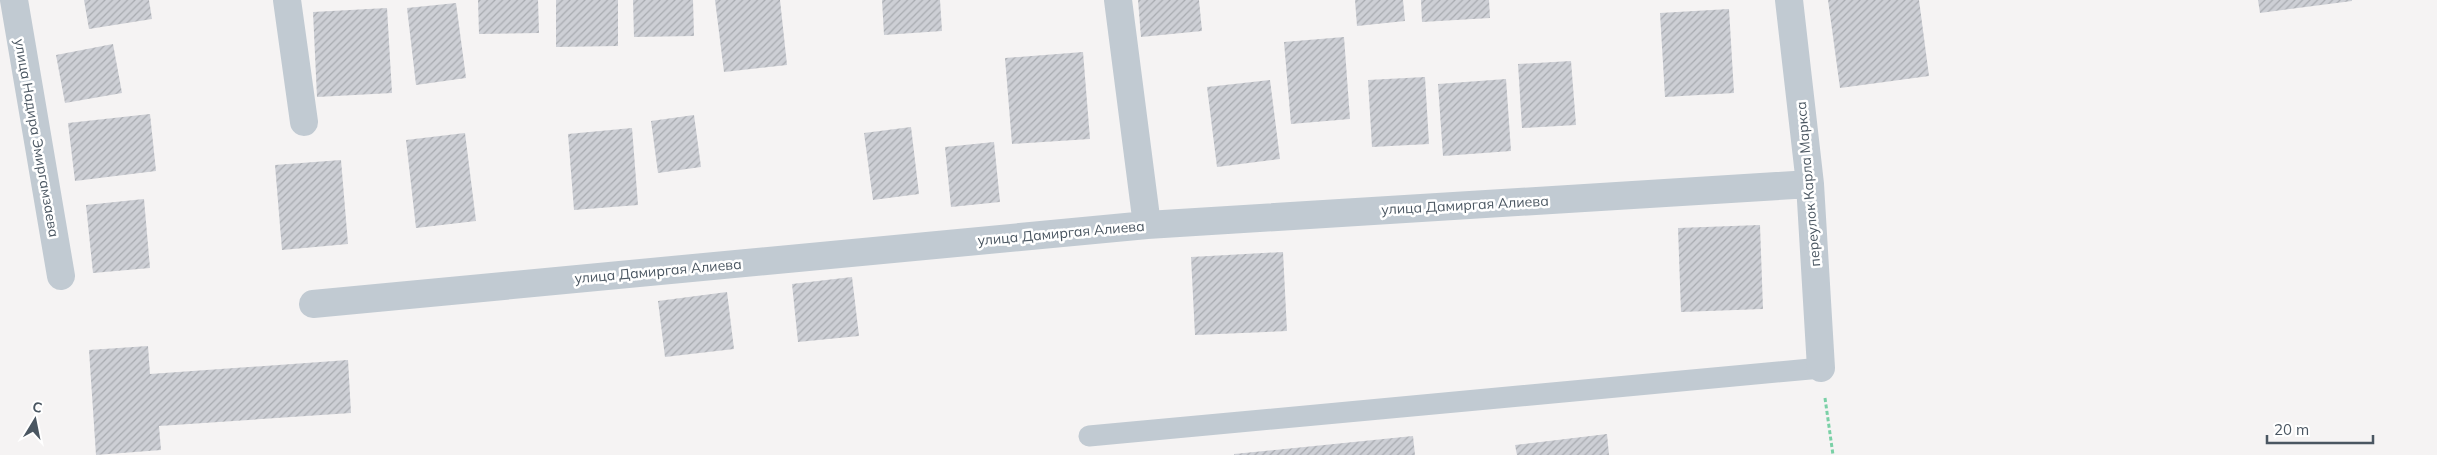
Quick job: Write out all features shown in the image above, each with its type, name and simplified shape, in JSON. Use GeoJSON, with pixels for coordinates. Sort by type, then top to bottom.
{"type":"FeatureCollection","features":[{"type":"Feature","properties":{"kind":"street","name":"улица Надира Эмиргамзаева"},"geometry":{"type":"LineString","coordinates":[[14,0],[61,276]]}},
{"type":"Feature","properties":{"kind":"street"},"geometry":{"type":"LineString","coordinates":[[287,0],[304,122]]}},
{"type":"Feature","properties":{"kind":"street"},"geometry":{"type":"LineString","coordinates":[[1118,0],[1147,225]]}},
{"type":"Feature","properties":{"kind":"street","name":"переулок Карла Маркса"},"geometry":{"type":"LineString","coordinates":[[1789,0],[1810,184],[1821,368]]}},
{"type":"Feature","properties":{"kind":"street","name":"улица Дамиргая Алиева"},"geometry":{"type":"LineString","coordinates":[[313,304],[1147,225],[1810,184]]}},
{"type":"Feature","properties":{"kind":"lane"},"geometry":{"type":"LineString","coordinates":[[1089,436],[1821,368]]}},
{"type":"Feature","properties":{"kind":"path"},"geometry":{"type":"LineString","coordinates":[[1821,368],[1833,455]]}},
{"type":"Feature","properties":{"kind":"building"},"geometry":{"type":"Polygon","coordinates":[[[84,0],[149,0],[152,19],[89,29],[84,0]]]}},
{"type":"Feature","properties":{"kind":"building"},"geometry":{"type":"Polygon","coordinates":[[[478,0],[538,0],[539,33],[479,34],[478,0]]]}},
{"type":"Feature","properties":{"kind":"building"},"geometry":{"type":"Polygon","coordinates":[[[556,0],[618,0],[618,46],[556,47],[556,0]]]}},
{"type":"Feature","properties":{"kind":"building"},"geometry":{"type":"Polygon","coordinates":[[[633,0],[693,0],[694,36],[634,37],[633,0]]]}},
{"type":"Feature","properties":{"kind":"building"},"geometry":{"type":"Polygon","coordinates":[[[715,0],[780,0],[787,65],[724,72],[715,0]]]}},
{"type":"Feature","properties":{"kind":"building"},"geometry":{"type":"Polygon","coordinates":[[[882,0],[940,0],[942,31],[884,35],[882,0]]]}},
{"type":"Feature","properties":{"kind":"building"},"geometry":{"type":"Polygon","coordinates":[[[1138,0],[1199,0],[1202,31],[1141,37],[1138,0]]]}},
{"type":"Feature","properties":{"kind":"building"},"geometry":{"type":"Polygon","coordinates":[[[1355,0],[1403,0],[1405,21],[1357,26],[1355,0]]]}},
{"type":"Feature","properties":{"kind":"building"},"geometry":{"type":"Polygon","coordinates":[[[1421,0],[1489,0],[1490,18],[1422,22],[1421,0]]]}},
{"type":"Feature","properties":{"kind":"building"},"geometry":{"type":"Polygon","coordinates":[[[1828,0],[1919,0],[1929,76],[1840,88],[1828,0]]]}},
{"type":"Feature","properties":{"kind":"building"},"geometry":{"type":"Polygon","coordinates":[[[2258,0],[2352,0],[2352,1],[2260,13],[2258,0]]]}},
{"type":"Feature","properties":{"kind":"building"},"geometry":{"type":"Polygon","coordinates":[[[456,3],[466,78],[416,85],[407,8],[456,3]]]}},
{"type":"Feature","properties":{"kind":"building"},"geometry":{"type":"Polygon","coordinates":[[[387,8],[392,93],[317,97],[313,12],[387,8]]]}},
{"type":"Feature","properties":{"kind":"building"},"geometry":{"type":"Polygon","coordinates":[[[1729,9],[1734,93],[1665,97],[1660,13],[1729,9]]]}},
{"type":"Feature","properties":{"kind":"building"},"geometry":{"type":"Polygon","coordinates":[[[1344,37],[1350,119],[1291,124],[1284,42],[1344,37]]]}},
{"type":"Feature","properties":{"kind":"building"},"geometry":{"type":"Polygon","coordinates":[[[113,44],[122,93],[65,103],[56,55],[113,44]]]}},
{"type":"Feature","properties":{"kind":"building"},"geometry":{"type":"Polygon","coordinates":[[[1083,52],[1090,139],[1012,144],[1005,58],[1083,52]]]}},
{"type":"Feature","properties":{"kind":"building"},"geometry":{"type":"Polygon","coordinates":[[[1571,61],[1576,125],[1522,128],[1518,64],[1571,61]]]}},
{"type":"Feature","properties":{"kind":"building"},"geometry":{"type":"Polygon","coordinates":[[[1425,77],[1429,144],[1372,147],[1368,80],[1425,77]]]}},
{"type":"Feature","properties":{"kind":"building"},"geometry":{"type":"Polygon","coordinates":[[[1506,79],[1511,151],[1443,156],[1438,84],[1506,79]]]}},
{"type":"Feature","properties":{"kind":"building"},"geometry":{"type":"Polygon","coordinates":[[[1270,80],[1280,159],[1217,167],[1207,87],[1270,80]]]}},
{"type":"Feature","properties":{"kind":"building"},"geometry":{"type":"Polygon","coordinates":[[[150,114],[156,171],[75,181],[68,123],[150,114]]]}},
{"type":"Feature","properties":{"kind":"building"},"geometry":{"type":"Polygon","coordinates":[[[694,115],[701,167],[658,173],[651,121],[694,115]]]}},
{"type":"Feature","properties":{"kind":"building"},"geometry":{"type":"Polygon","coordinates":[[[911,127],[919,194],[873,200],[864,133],[911,127]]]}},
{"type":"Feature","properties":{"kind":"building"},"geometry":{"type":"Polygon","coordinates":[[[632,128],[638,205],[574,210],[568,134],[632,128]]]}},
{"type":"Feature","properties":{"kind":"building"},"geometry":{"type":"Polygon","coordinates":[[[465,133],[476,221],[416,228],[406,140],[465,133]]]}},
{"type":"Feature","properties":{"kind":"building"},"geometry":{"type":"Polygon","coordinates":[[[994,142],[1000,202],[951,207],[945,147],[994,142]]]}},
{"type":"Feature","properties":{"kind":"building"},"geometry":{"type":"Polygon","coordinates":[[[341,160],[348,244],[282,250],[275,165],[341,160]]]}},
{"type":"Feature","properties":{"kind":"building"},"geometry":{"type":"Polygon","coordinates":[[[144,199],[150,268],[93,273],[86,205],[144,199]]]}},
{"type":"Feature","properties":{"kind":"building"},"geometry":{"type":"Polygon","coordinates":[[[1760,225],[1763,309],[1681,312],[1678,228],[1760,225]]]}},
{"type":"Feature","properties":{"kind":"building"},"geometry":{"type":"Polygon","coordinates":[[[1283,252],[1287,331],[1195,335],[1191,257],[1283,252]]]}},
{"type":"Feature","properties":{"kind":"building"},"geometry":{"type":"Polygon","coordinates":[[[852,277],[859,336],[798,342],[792,284],[852,277]]]}},
{"type":"Feature","properties":{"kind":"building"},"geometry":{"type":"Polygon","coordinates":[[[727,292],[734,349],[665,357],[658,301],[727,292]]]}},
{"type":"Feature","properties":{"kind":"building"},"geometry":{"type":"Polygon","coordinates":[[[148,346],[150,374],[348,360],[351,413],[159,426],[161,450],[96,455],[89,350],[148,346]]]}},
{"type":"Feature","properties":{"kind":"building"},"geometry":{"type":"Polygon","coordinates":[[[1607,434],[1609,455],[1517,455],[1515,445],[1607,434]]]}},
{"type":"Feature","properties":{"kind":"building"},"geometry":{"type":"Polygon","coordinates":[[[1413,436],[1415,455],[1234,455],[1234,454],[1413,436]]]}}]}
